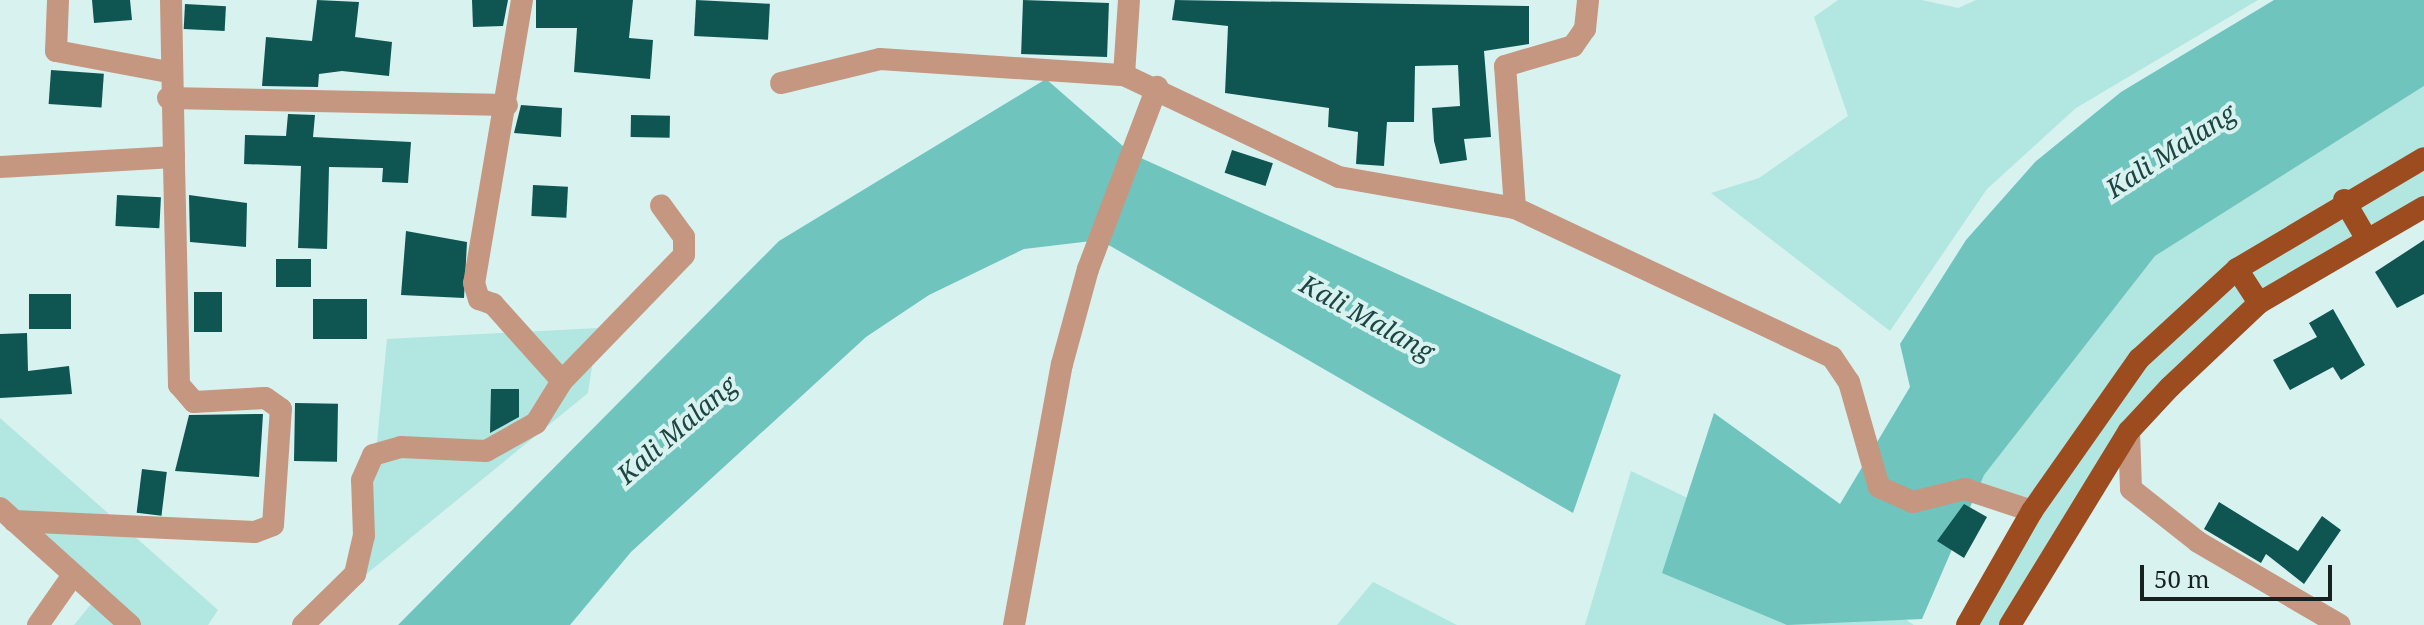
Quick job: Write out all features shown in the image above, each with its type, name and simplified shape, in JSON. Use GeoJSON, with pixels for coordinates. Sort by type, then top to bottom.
{"type":"FeatureCollection","features":[{"type":"Feature","properties":{"kind":"main road"},"geometry":{"type":"LineString","coordinates":[[1967,625],[2032,511],[2139,359],[2237,269],[2344,200],[2424,158]]}},
{"type":"Feature","properties":{"kind":"main road"},"geometry":{"type":"LineString","coordinates":[[2344,200],[2366,238]]}},
{"type":"Feature","properties":{"kind":"main road"},"geometry":{"type":"LineString","coordinates":[[2010,625],[2047,558],[2129,431],[2259,303],[2424,207]]}},
{"type":"Feature","properties":{"kind":"main road"},"geometry":{"type":"LineString","coordinates":[[2237,269],[2259,303]]}},
{"type":"Feature","properties":{"kind":"street"},"geometry":{"type":"LineString","coordinates":[[58,0],[56,51],[168,72]]}},
{"type":"Feature","properties":{"kind":"street"},"geometry":{"type":"LineString","coordinates":[[7,515],[255,532],[273,525],[281,409],[265,398],[194,402],[179,385],[174,157],[168,98],[171,0]]}},
{"type":"Feature","properties":{"kind":"street"},"geometry":{"type":"LineString","coordinates":[[522,0],[507,105],[474,283],[479,299],[493,304],[562,381]]}},
{"type":"Feature","properties":{"kind":"street"},"geometry":{"type":"LineString","coordinates":[[1124,75],[1129,0]]}},
{"type":"Feature","properties":{"kind":"street"},"geometry":{"type":"LineString","coordinates":[[1515,208],[1505,66],[1573,46],[1585,29],[1588,0]]}},
{"type":"Feature","properties":{"kind":"street"},"geometry":{"type":"LineString","coordinates":[[781,83],[880,59],[1124,75],[1154,94],[1339,177],[1515,208],[1832,357],[1856,408],[1873,481],[1913,502],[1965,489],[2032,511]]}},
{"type":"Feature","properties":{"kind":"street"},"geometry":{"type":"LineString","coordinates":[[1014,625],[1062,364],[1088,269],[1154,94]]}},
{"type":"Feature","properties":{"kind":"street"},"geometry":{"type":"LineString","coordinates":[[168,98],[507,105]]}},
{"type":"Feature","properties":{"kind":"street"},"geometry":{"type":"LineString","coordinates":[[0,167],[174,157]]}},
{"type":"Feature","properties":{"kind":"street"},"geometry":{"type":"LineString","coordinates":[[303,625],[355,574],[364,536],[362,480],[373,455],[401,447],[500,448],[536,423],[562,381],[684,255],[684,237],[661,205]]}},
{"type":"Feature","properties":{"kind":"street"},"geometry":{"type":"LineString","coordinates":[[2129,431],[2131,489],[2198,542],[2340,625]]}},
{"type":"Feature","properties":{"kind":"street"},"geometry":{"type":"LineString","coordinates":[[7,515],[130,625]]}},
{"type":"Feature","properties":{"kind":"street"},"geometry":{"type":"LineString","coordinates":[[38,625],[73,575]]}},
{"type":"Feature","properties":{"kind":"shaded area"},"geometry":{"type":"Polygon","coordinates":[[[1838,0],[1922,0],[1958,8],[1976,0],[2258,0],[2076,108],[1987,189],[1890,331],[1711,193],[1759,178],[1848,116],[1814,17],[1838,0]]]}},
{"type":"Feature","properties":{"kind":"shaded area"},"geometry":{"type":"Polygon","coordinates":[[[2424,86],[2424,207],[2312,268],[2129,431],[2013,625],[1968,625],[2032,512],[1971,490],[2155,256],[2424,86]]]}},
{"type":"Feature","properties":{"kind":"shaded area"},"geometry":{"type":"Polygon","coordinates":[[[598,328],[588,393],[364,576],[387,339],[598,328]]]}},
{"type":"Feature","properties":{"kind":"shaded area"},"geometry":{"type":"Polygon","coordinates":[[[0,418],[218,610],[208,625],[74,625],[101,592],[0,496],[0,418]]]}},
{"type":"Feature","properties":{"kind":"shaded area"},"geometry":{"type":"Polygon","coordinates":[[[1631,471],[1805,554],[1914,625],[1585,625],[1631,471]]]}},
{"type":"Feature","properties":{"kind":"shaded area"},"geometry":{"type":"Polygon","coordinates":[[[1373,582],[1457,625],[1337,625],[1373,582]]]}},
{"type":"Feature","properties":{"kind":"water"},"geometry":{"type":"Polygon","coordinates":[[[2274,0],[2424,0],[2424,86],[2155,256],[1984,475],[1922,619],[1787,625],[1662,573],[1714,413],[1840,504],[1910,387],[1900,344],[1966,240],[2035,162],[2121,92],[2274,0]]]}},
{"type":"Feature","properties":{"kind":"water"},"geometry":{"type":"Polygon","coordinates":[[[1046,79],[1132,154],[1621,375],[1573,513],[1100,240],[1024,249],[929,295],[866,337],[631,552],[570,625],[398,625],[779,241],[1046,79]]]}},
{"type":"Feature","properties":{"kind":"building"},"geometry":{"type":"Polygon","coordinates":[[[92,0],[130,0],[132,20],[94,23],[92,0]]]}},
{"type":"Feature","properties":{"kind":"building"},"geometry":{"type":"Polygon","coordinates":[[[317,0],[359,2],[355,37],[392,42],[389,76],[342,71],[319,74],[318,87],[262,86],[266,37],[312,41],[317,0]]]}},
{"type":"Feature","properties":{"kind":"building"},"geometry":{"type":"Polygon","coordinates":[[[472,0],[508,0],[503,26],[473,27],[472,0]]]}},
{"type":"Feature","properties":{"kind":"building"},"geometry":{"type":"Polygon","coordinates":[[[536,0],[633,0],[629,38],[653,40],[650,79],[574,72],[577,28],[536,28],[536,0]]]}},
{"type":"Feature","properties":{"kind":"building"},"geometry":{"type":"Polygon","coordinates":[[[696,0],[770,4],[768,40],[694,36],[696,0]]]}},
{"type":"Feature","properties":{"kind":"building"},"geometry":{"type":"Polygon","coordinates":[[[1023,0],[1109,3],[1107,57],[1021,54],[1023,0]]]}},
{"type":"Feature","properties":{"kind":"building"},"geometry":{"type":"Polygon","coordinates":[[[1175,0],[1529,6],[1529,44],[1484,51],[1491,137],[1464,139],[1467,160],[1440,164],[1434,141],[1432,108],[1460,106],[1458,65],[1415,66],[1414,122],[1387,122],[1384,166],[1356,164],[1358,132],[1328,127],[1329,108],[1225,93],[1228,26],[1172,20],[1175,0]]]}},
{"type":"Feature","properties":{"kind":"building"},"geometry":{"type":"Polygon","coordinates":[[[185,4],[226,6],[225,31],[184,29],[185,4]]]}},
{"type":"Feature","properties":{"kind":"building"},"geometry":{"type":"Polygon","coordinates":[[[51,70],[104,74],[101,108],[49,104],[51,70]]]}},
{"type":"Feature","properties":{"kind":"building"},"geometry":{"type":"Polygon","coordinates":[[[521,105],[562,108],[561,137],[514,133],[521,105]]]}},
{"type":"Feature","properties":{"kind":"building"},"geometry":{"type":"Polygon","coordinates":[[[288,114],[315,115],[313,137],[411,142],[408,183],[382,182],[383,168],[329,167],[327,249],[298,248],[301,166],[244,164],[245,135],[286,136],[288,114]]]}},
{"type":"Feature","properties":{"kind":"building"},"geometry":{"type":"Polygon","coordinates":[[[631,115],[670,116],[670,138],[631,137],[631,115]]]}},
{"type":"Feature","properties":{"kind":"building"},"geometry":{"type":"Polygon","coordinates":[[[1232,150],[1273,163],[1265,186],[1225,173],[1232,150]]]}},
{"type":"Feature","properties":{"kind":"building"},"geometry":{"type":"Polygon","coordinates":[[[533,185],[568,187],[566,218],[531,216],[533,185]]]}},
{"type":"Feature","properties":{"kind":"building"},"geometry":{"type":"Polygon","coordinates":[[[117,195],[161,197],[159,228],[115,226],[117,195]]]}},
{"type":"Feature","properties":{"kind":"building"},"geometry":{"type":"Polygon","coordinates":[[[189,195],[247,203],[246,247],[190,242],[189,195]]]}},
{"type":"Feature","properties":{"kind":"building"},"geometry":{"type":"Polygon","coordinates":[[[406,231],[467,242],[464,298],[401,295],[406,231]]]}},
{"type":"Feature","properties":{"kind":"building"},"geometry":{"type":"Polygon","coordinates":[[[2424,240],[2424,294],[2397,308],[2375,272],[2424,240]]]}},
{"type":"Feature","properties":{"kind":"building"},"geometry":{"type":"Polygon","coordinates":[[[276,259],[311,259],[311,287],[276,287],[276,259]]]}},
{"type":"Feature","properties":{"kind":"building"},"geometry":{"type":"Polygon","coordinates":[[[194,292],[222,292],[222,332],[194,332],[194,292]]]}},
{"type":"Feature","properties":{"kind":"building"},"geometry":{"type":"Polygon","coordinates":[[[29,294],[71,294],[71,329],[29,329],[29,294]]]}},
{"type":"Feature","properties":{"kind":"building"},"geometry":{"type":"Polygon","coordinates":[[[313,299],[367,299],[367,339],[313,339],[313,299]]]}},
{"type":"Feature","properties":{"kind":"building"},"geometry":{"type":"Polygon","coordinates":[[[2333,309],[2365,365],[2341,380],[2333,367],[2290,390],[2273,360],[2317,337],[2309,323],[2333,309]]]}},
{"type":"Feature","properties":{"kind":"building"},"geometry":{"type":"Polygon","coordinates":[[[27,333],[28,371],[69,366],[72,394],[0,398],[0,334],[27,333]]]}},
{"type":"Feature","properties":{"kind":"building"},"geometry":{"type":"Polygon","coordinates":[[[491,389],[519,389],[519,417],[490,433],[491,389]]]}},
{"type":"Feature","properties":{"kind":"building"},"geometry":{"type":"Polygon","coordinates":[[[295,403],[338,404],[337,462],[294,461],[295,403]]]}},
{"type":"Feature","properties":{"kind":"building"},"geometry":{"type":"Polygon","coordinates":[[[263,414],[259,477],[175,471],[189,415],[263,414]]]}},
{"type":"Feature","properties":{"kind":"building"},"geometry":{"type":"Polygon","coordinates":[[[142,469],[167,472],[161,516],[137,513],[142,469]]]}},
{"type":"Feature","properties":{"kind":"building"},"geometry":{"type":"Polygon","coordinates":[[[2219,502],[2298,551],[2322,516],[2341,530],[2304,584],[2266,554],[2261,563],[2204,529],[2219,502]]]}},
{"type":"Feature","properties":{"kind":"building"},"geometry":{"type":"Polygon","coordinates":[[[1964,504],[1987,517],[1964,558],[1937,541],[1964,504]]]}},
{"type":"Feature","properties":{"kind":"waterway","name":"Kali Malang"},"geometry":{"type":"LineString","coordinates":[[877,263],[1031,153],[1088,180]]}}]}
